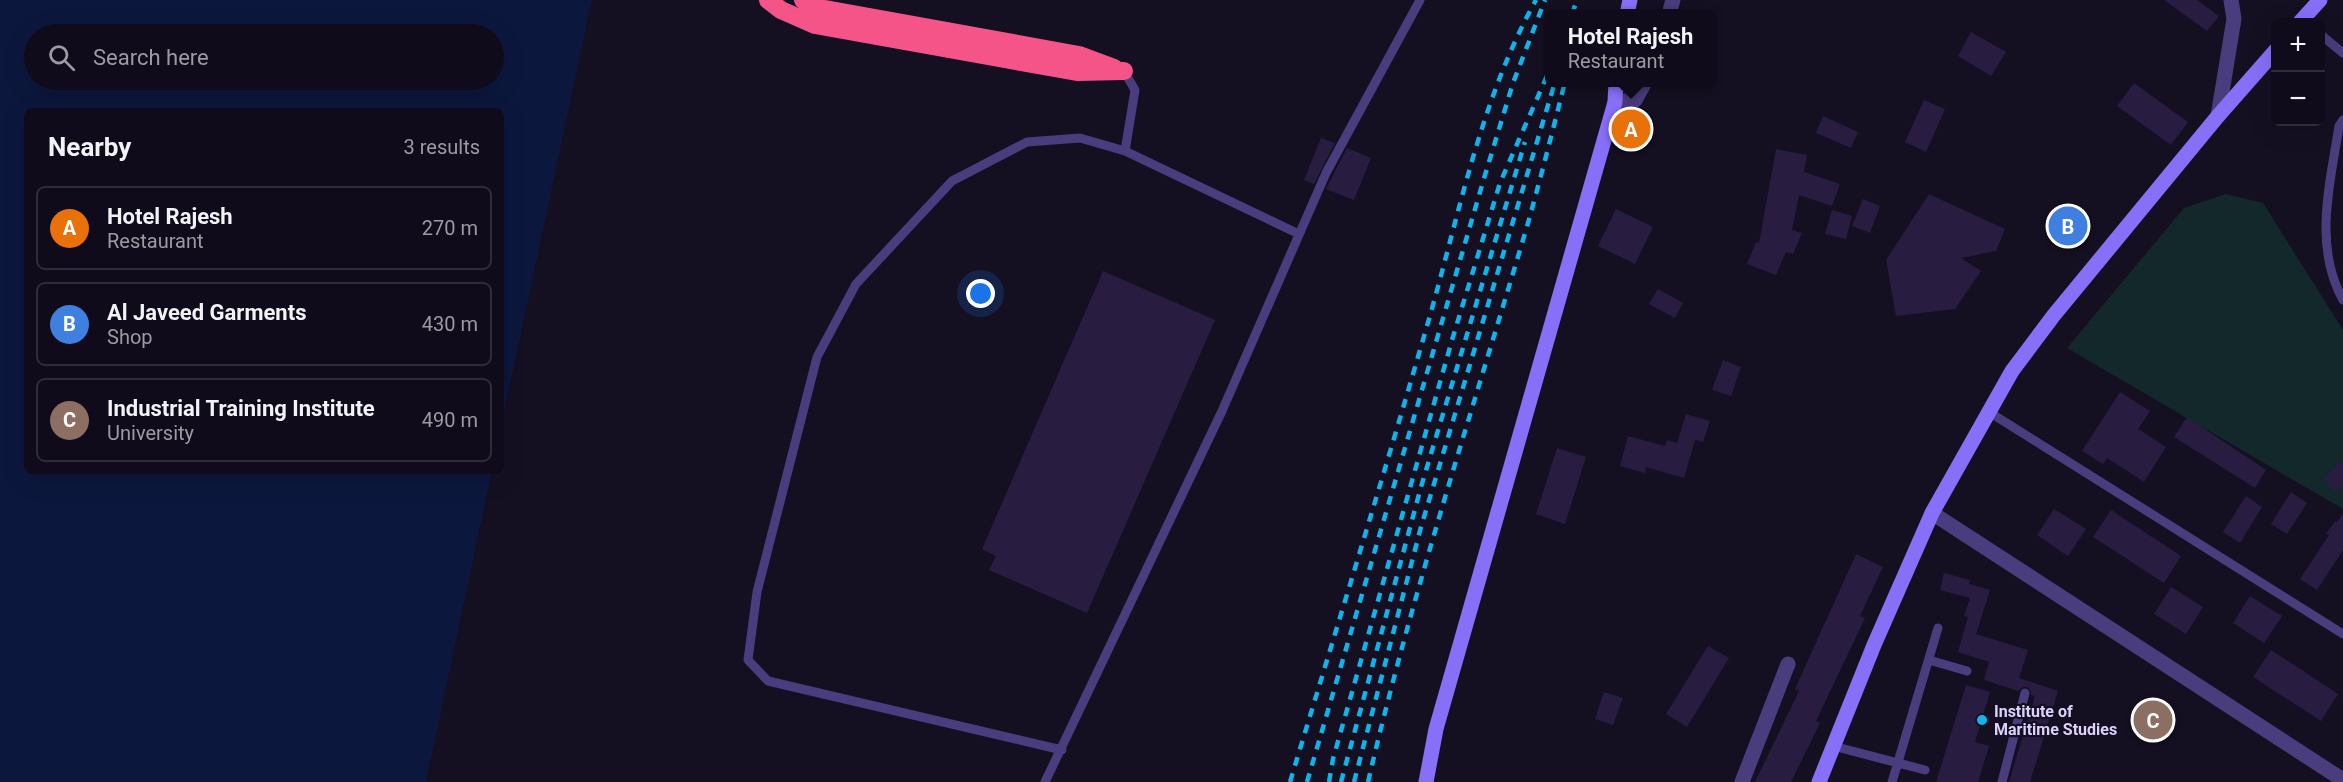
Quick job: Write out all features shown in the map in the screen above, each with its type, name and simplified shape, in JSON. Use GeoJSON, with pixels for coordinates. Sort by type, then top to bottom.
{"type":"FeatureCollection","features":[{"type":"Feature","properties":{"kind":"highway"},"geometry":{"type":"LineString","coordinates":[[768,0],[781,10],[815,25],[1077,72],[1124,71]]}},
{"type":"Feature","properties":{"kind":"highway"},"geometry":{"type":"LineString","coordinates":[[803,0],[819,8],[1079,55],[1124,71]]}},
{"type":"Feature","properties":{"kind":"street"},"geometry":{"type":"LineString","coordinates":[[2218,116],[2235,20],[2231,0]]}},
{"type":"Feature","properties":{"kind":"street"},"geometry":{"type":"LineString","coordinates":[[2306,18],[2320,0]]}},
{"type":"Feature","properties":{"kind":"street"},"geometry":{"type":"LineString","coordinates":[[1819,782],[1874,645],[1932,513],[2012,371],[2054,315],[2218,116],[2271,56]]}},
{"type":"Feature","properties":{"kind":"street"},"geometry":{"type":"LineString","coordinates":[[1426,782],[1439,718],[1615,102],[1616,87]]}},
{"type":"Feature","properties":{"kind":"street"},"geometry":{"type":"LineString","coordinates":[[1615,102],[1635,100],[1642,87]]}},
{"type":"Feature","properties":{"kind":"street"},"geometry":{"type":"LineString","coordinates":[[1932,513],[2338,779]]}},
{"type":"Feature","properties":{"kind":"street"},"geometry":{"type":"LineString","coordinates":[[1742,782],[1788,664]]}},
{"type":"Feature","properties":{"kind":"lane"},"geometry":{"type":"LineString","coordinates":[[1045,782],[1222,411],[1326,173],[1420,0]]}},
{"type":"Feature","properties":{"kind":"lane"},"geometry":{"type":"LineString","coordinates":[[2325,38],[2343,53]]}},
{"type":"Feature","properties":{"kind":"lane"},"geometry":{"type":"LineString","coordinates":[[1124,71],[1136,90],[1125,151]]}},
{"type":"Feature","properties":{"kind":"lane"},"geometry":{"type":"LineString","coordinates":[[2343,120],[2339,126],[2325,218],[2327,262],[2343,300]]}},
{"type":"Feature","properties":{"kind":"lane"},"geometry":{"type":"LineString","coordinates":[[1062,750],[768,681],[748,660],[757,592],[817,357],[856,284],[952,181],[1027,142],[1080,138],[1125,151],[1299,234]]}},
{"type":"Feature","properties":{"kind":"lane"},"geometry":{"type":"LineString","coordinates":[[1989,412],[2343,634]]}},
{"type":"Feature","properties":{"kind":"lane"},"geometry":{"type":"LineString","coordinates":[[1892,782],[1938,628]]}},
{"type":"Feature","properties":{"kind":"lane"},"geometry":{"type":"LineString","coordinates":[[1929,660],[1967,671]]}},
{"type":"Feature","properties":{"kind":"lane"},"geometry":{"type":"LineString","coordinates":[[2002,782],[2025,693]]}},
{"type":"Feature","properties":{"kind":"lane"},"geometry":{"type":"LineString","coordinates":[[1833,746],[1925,770]]}},
{"type":"Feature","properties":{"kind":"green space"},"geometry":{"type":"Polygon","coordinates":[[[2226,194],[2263,203],[2343,330],[2343,509],[2067,348],[2184,208],[2226,194]]]}},
{"type":"Feature","properties":{"kind":"water"},"geometry":{"type":"Polygon","coordinates":[[[0,0],[592,0],[504,413],[504,108],[24,108],[24,474],[491,474],[426,782],[0,782],[0,0]]]}},
{"type":"Feature","properties":{"kind":"building"},"geometry":{"type":"Polygon","coordinates":[[[2164,0],[2197,0],[2219,16],[2207,31],[2164,0]]]}},
{"type":"Feature","properties":{"kind":"building"},"geometry":{"type":"Polygon","coordinates":[[[1971,32],[2006,52],[1991,76],[1958,56],[1971,32]]]}},
{"type":"Feature","properties":{"kind":"building"},"geometry":{"type":"Polygon","coordinates":[[[2134,83],[2188,122],[2171,145],[2117,106],[2134,83]]]}},
{"type":"Feature","properties":{"kind":"building"},"geometry":{"type":"Polygon","coordinates":[[[1924,100],[1945,109],[1926,152],[1905,142],[1924,100]]]}},
{"type":"Feature","properties":{"kind":"building"},"geometry":{"type":"Polygon","coordinates":[[[1823,116],[1858,132],[1851,148],[1816,133],[1823,116]]]}},
{"type":"Feature","properties":{"kind":"building"},"geometry":{"type":"Polygon","coordinates":[[[1321,138],[1335,143],[1314,184],[1304,180],[1321,138]]]}},
{"type":"Feature","properties":{"kind":"building"},"geometry":{"type":"Polygon","coordinates":[[[1347,148],[1371,158],[1354,200],[1326,189],[1347,148]]]}},
{"type":"Feature","properties":{"kind":"building"},"geometry":{"type":"Polygon","coordinates":[[[1776,149],[1807,155],[1804,172],[1840,184],[1832,206],[1799,195],[1792,230],[1802,233],[1793,254],[1786,252],[1776,275],[1747,264],[1756,242],[1759,243],[1776,149]]]}},
{"type":"Feature","properties":{"kind":"building"},"geometry":{"type":"Polygon","coordinates":[[[1929,194],[2005,229],[1996,251],[1961,258],[1981,271],[1955,309],[1896,316],[1886,260],[1929,194]]]}},
{"type":"Feature","properties":{"kind":"building"},"geometry":{"type":"Polygon","coordinates":[[[1863,199],[1880,206],[1870,233],[1852,226],[1863,199]]]}},
{"type":"Feature","properties":{"kind":"building"},"geometry":{"type":"Polygon","coordinates":[[[1616,209],[1653,227],[1635,264],[1598,246],[1616,209]]]}},
{"type":"Feature","properties":{"kind":"building"},"geometry":{"type":"Polygon","coordinates":[[[1832,210],[1852,216],[1846,239],[1825,234],[1832,210]]]}},
{"type":"Feature","properties":{"kind":"building"},"geometry":{"type":"Polygon","coordinates":[[[1103,271],[1215,320],[1087,613],[989,570],[996,556],[982,549],[1103,271]]]}},
{"type":"Feature","properties":{"kind":"building"},"geometry":{"type":"Polygon","coordinates":[[[1658,289],[1683,303],[1675,318],[1649,304],[1658,289]]]}},
{"type":"Feature","properties":{"kind":"building"},"geometry":{"type":"Polygon","coordinates":[[[1723,360],[1741,367],[1731,396],[1712,390],[1723,360]]]}},
{"type":"Feature","properties":{"kind":"building"},"geometry":{"type":"Polygon","coordinates":[[[2120,392],[2150,411],[2138,429],[2166,447],[2144,482],[2107,458],[2103,464],[2082,451],[2120,392]]]}},
{"type":"Feature","properties":{"kind":"building"},"geometry":{"type":"Polygon","coordinates":[[[1686,414],[1710,421],[1703,442],[1695,440],[1684,478],[1646,467],[1645,473],[1620,466],[1628,436],[1665,446],[1667,440],[1677,443],[1686,414]]]}},
{"type":"Feature","properties":{"kind":"building"},"geometry":{"type":"Polygon","coordinates":[[[2187,417],[2266,470],[2255,488],[2174,437],[2187,417]]]}},
{"type":"Feature","properties":{"kind":"building"},"geometry":{"type":"Polygon","coordinates":[[[1557,448],[1586,457],[1565,524],[1536,514],[1557,448]]]}},
{"type":"Feature","properties":{"kind":"building"},"geometry":{"type":"Polygon","coordinates":[[[2343,461],[2343,486],[2335,493],[2323,478],[2343,461]]]}},
{"type":"Feature","properties":{"kind":"building"},"geometry":{"type":"Polygon","coordinates":[[[2291,492],[2307,503],[2287,534],[2271,524],[2291,492]]]}},
{"type":"Feature","properties":{"kind":"building"},"geometry":{"type":"Polygon","coordinates":[[[2246,496],[2262,507],[2240,543],[2223,532],[2246,496]]]}},
{"type":"Feature","properties":{"kind":"building"},"geometry":{"type":"Polygon","coordinates":[[[2054,509],[2086,529],[2068,556],[2037,535],[2054,509]]]}},
{"type":"Feature","properties":{"kind":"building"},"geometry":{"type":"Polygon","coordinates":[[[2111,510],[2181,556],[2164,583],[2093,537],[2111,510]]]}},
{"type":"Feature","properties":{"kind":"building"},"geometry":{"type":"Polygon","coordinates":[[[2343,513],[2343,550],[2317,590],[2300,579],[2329,535],[2326,534],[2343,513]]]}},
{"type":"Feature","properties":{"kind":"building"},"geometry":{"type":"Polygon","coordinates":[[[1856,554],[1883,567],[1860,616],[1865,618],[1816,721],[1820,723],[1791,782],[1755,782],[1799,691],[1795,689],[1856,554]]]}},
{"type":"Feature","properties":{"kind":"building"},"geometry":{"type":"Polygon","coordinates":[[[1944,573],[1970,580],[1969,584],[1990,590],[1976,634],[2028,650],[2019,678],[2058,691],[2030,782],[2009,782],[2035,696],[2031,695],[2027,687],[2018,691],[1984,680],[1989,662],[1958,652],[1968,617],[1964,616],[1970,598],[1940,590],[1944,573]]]}},
{"type":"Feature","properties":{"kind":"building"},"geometry":{"type":"Polygon","coordinates":[[[2171,587],[2203,607],[2186,634],[2154,614],[2171,587]]]}},
{"type":"Feature","properties":{"kind":"building"},"geometry":{"type":"Polygon","coordinates":[[[2250,596],[2282,616],[2264,643],[2233,623],[2250,596]]]}},
{"type":"Feature","properties":{"kind":"building"},"geometry":{"type":"Polygon","coordinates":[[[1708,646],[1729,658],[1687,727],[1666,714],[1708,646]]]}},
{"type":"Feature","properties":{"kind":"building"},"geometry":{"type":"Polygon","coordinates":[[[2271,650],[2338,694],[2321,721],[2253,677],[2271,650]]]}},
{"type":"Feature","properties":{"kind":"building"},"geometry":{"type":"Polygon","coordinates":[[[1966,685],[1990,692],[1975,742],[1989,746],[1978,782],[1936,782],[1966,685]]]}},
{"type":"Feature","properties":{"kind":"building"},"geometry":{"type":"Polygon","coordinates":[[[1604,692],[1623,698],[1613,725],[1595,719],[1604,692]]]}},
{"type":"Feature","properties":{"kind":"railway"},"geometry":{"type":"LineString","coordinates":[[1290,782],[1439,285],[1472,159],[1500,78],[1536,0]]}},
{"type":"Feature","properties":{"kind":"railway"},"geometry":{"type":"LineString","coordinates":[[1307,782],[1485,175],[1513,83],[1545,0]]}},
{"type":"Feature","properties":{"kind":"railway"},"geometry":{"type":"LineString","coordinates":[[1574,9],[1577,0]]}},
{"type":"Feature","properties":{"kind":"railway"},"geometry":{"type":"LineString","coordinates":[[1329,782],[1333,759],[1452,340],[1500,183],[1545,80]]}},
{"type":"Feature","properties":{"kind":"railway"},"geometry":{"type":"LineString","coordinates":[[1354,782],[1421,527],[1553,87]]}},
{"type":"Feature","properties":{"kind":"railway"},"geometry":{"type":"LineString","coordinates":[[1368,782],[1423,571],[1528,223],[1564,87]]}},
{"type":"Feature","properties":{"kind":"railway"},"geometry":{"type":"LineString","coordinates":[[1341,782],[1421,487],[1525,142]]}},
{"type":"Feature","properties":{"kind":"place","name":"Hotel Rajesh"},"geometry":{"type":"Point","coordinates":[1631,129]}},
{"type":"Feature","properties":{"kind":"place","name":"Al Javeed Garments"},"geometry":{"type":"Point","coordinates":[2068,226]}},
{"type":"Feature","properties":{"kind":"place","name":"Institute of Maritime Studies"},"geometry":{"type":"Point","coordinates":[1982,720]}},
{"type":"Feature","properties":{"kind":"place","name":"Industrial Training Institute"},"geometry":{"type":"Point","coordinates":[2153,720]}}]}
